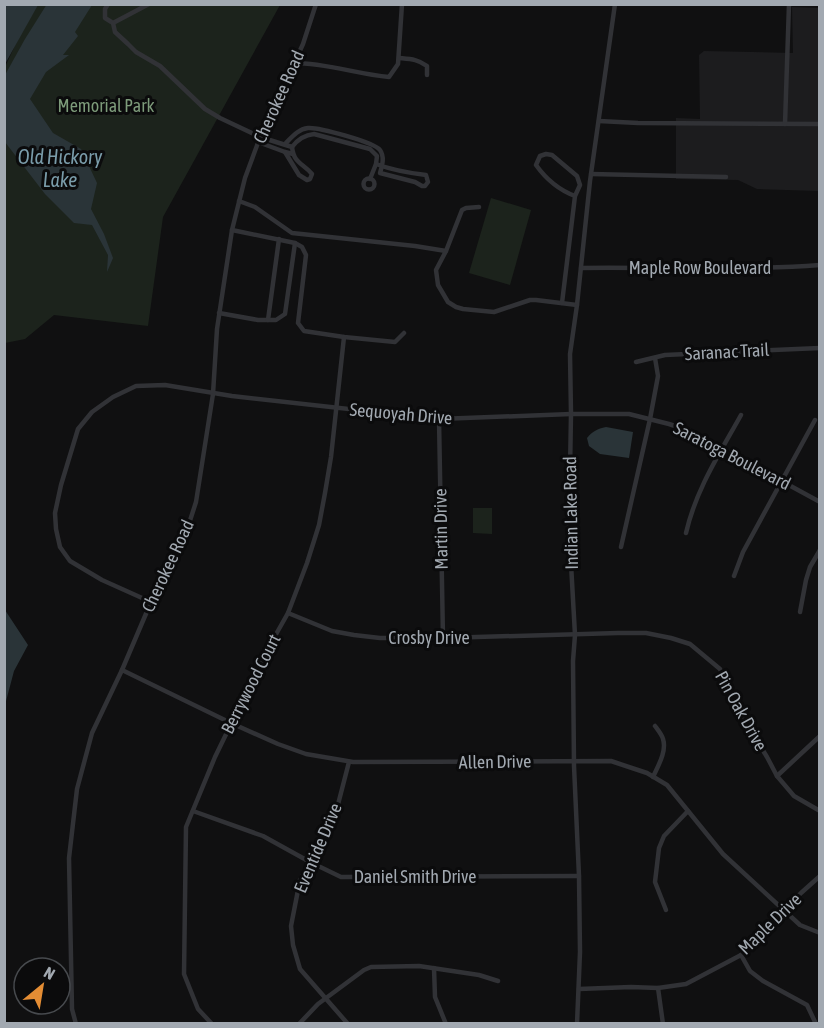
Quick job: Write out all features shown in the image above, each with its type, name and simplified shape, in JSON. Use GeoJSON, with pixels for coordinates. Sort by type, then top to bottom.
{"type":"FeatureCollection","features":[{"type":"Feature","properties":{"kind":"street"},"geometry":{"type":"LineString","coordinates":[[108,4],[105,9],[105,18],[113,23],[115,32],[142,55],[160,66],[205,109],[259,140],[285,153],[293,154]]}},
{"type":"Feature","properties":{"kind":"street"},"geometry":{"type":"LineString","coordinates":[[113,23],[149,4]]}},
{"type":"Feature","properties":{"kind":"street","name":"Cherokee Road"},"geometry":{"type":"LineString","coordinates":[[76,1023],[72,1010],[71,993],[69,858],[77,789],[92,733],[151,602],[178,552],[191,519],[196,502],[213,394],[219,313],[239,201],[259,140],[303,44],[316,4]]}},
{"type":"Feature","properties":{"kind":"street"},"geometry":{"type":"LineString","coordinates":[[294,63],[309,63],[389,77],[398,64],[402,4]]}},
{"type":"Feature","properties":{"kind":"street","name":"Indian Lake Road"},"geometry":{"type":"LineString","coordinates":[[577,1023],[580,952],[574,761],[575,635],[569,528],[570,354],[591,174],[615,4]]}},
{"type":"Feature","properties":{"kind":"street"},"geometry":{"type":"LineString","coordinates":[[785,124],[789,4]]}},
{"type":"Feature","properties":{"kind":"street"},"geometry":{"type":"LineString","coordinates":[[399,58],[416,60],[427,66],[427,75]]}},
{"type":"Feature","properties":{"kind":"street"},"geometry":{"type":"LineString","coordinates":[[599,121],[819,124]]}},
{"type":"Feature","properties":{"kind":"street"},"geometry":{"type":"LineString","coordinates":[[285,144],[295,134],[310,128],[356,142],[371,144],[380,150],[383,159],[380,173],[372,180],[376,156],[370,149],[356,142]]}},
{"type":"Feature","properties":{"kind":"street"},"geometry":{"type":"LineString","coordinates":[[310,128],[311,134]]}},
{"type":"Feature","properties":{"kind":"street"},"geometry":{"type":"LineString","coordinates":[[285,153],[299,175],[307,180],[310,179],[312,174],[299,164],[292,147],[306,135],[330,135]]}},
{"type":"Feature","properties":{"kind":"street"},"geometry":{"type":"LineString","coordinates":[[259,140],[292,147]]}},
{"type":"Feature","properties":{"kind":"street"},"geometry":{"type":"LineString","coordinates":[[562,303],[575,196],[580,185],[577,177],[552,155],[540,156],[536,165],[540,171],[564,192],[575,196]]}},
{"type":"Feature","properties":{"kind":"street"},"geometry":{"type":"LineString","coordinates":[[373,171],[422,186],[428,182],[426,175],[416,175],[376,164]]}},
{"type":"Feature","properties":{"kind":"street"},"geometry":{"type":"LineString","coordinates":[[591,174],[726,177]]}},
{"type":"Feature","properties":{"kind":"street"},"geometry":{"type":"LineString","coordinates":[[239,201],[255,207],[292,232],[446,251]]}},
{"type":"Feature","properties":{"kind":"street"},"geometry":{"type":"LineString","coordinates":[[479,207],[462,210],[436,270],[438,285],[448,302],[456,307],[494,312],[530,300],[577,305]]}},
{"type":"Feature","properties":{"kind":"street"},"geometry":{"type":"LineString","coordinates":[[232,230],[279,239],[302,247],[306,255],[298,323],[304,331],[395,342],[404,333]]}},
{"type":"Feature","properties":{"kind":"street"},"geometry":{"type":"LineString","coordinates":[[571,232],[585,232]]}},
{"type":"Feature","properties":{"kind":"street"},"geometry":{"type":"LineString","coordinates":[[268,320],[279,239]]}},
{"type":"Feature","properties":{"kind":"street"},"geometry":{"type":"LineString","coordinates":[[219,313],[258,320],[276,320],[285,314],[295,243]]}},
{"type":"Feature","properties":{"kind":"street","name":"Maple Row Boulevard"},"geometry":{"type":"LineString","coordinates":[[581,268],[758,269],[819,266]]}},
{"type":"Feature","properties":{"kind":"street","name":"Berrywood Court"},"geometry":{"type":"LineString","coordinates":[[212,1023],[198,1009],[184,974],[186,827],[231,723],[288,613],[307,563],[320,522],[331,457],[344,337]]}},
{"type":"Feature","properties":{"kind":"street","name":"Saranac Trail"},"geometry":{"type":"LineString","coordinates":[[636,362],[665,356],[819,348]]}},
{"type":"Feature","properties":{"kind":"street"},"geometry":{"type":"LineString","coordinates":[[621,547],[658,376],[655,358]]}},
{"type":"Feature","properties":{"kind":"street","name":"Sequoyah Drive"},"geometry":{"type":"LineString","coordinates":[[151,602],[84,571],[70,561],[60,547],[56,529],[55,513],[61,485],[78,429],[92,412],[113,397],[136,386],[165,385],[213,394],[439,420],[571,414]]}},
{"type":"Feature","properties":{"kind":"street","name":"Saratoga Boulevard"},"geometry":{"type":"LineString","coordinates":[[571,414],[629,414],[690,431],[819,502]]}},
{"type":"Feature","properties":{"kind":"street"},"geometry":{"type":"LineString","coordinates":[[686,533],[690,513],[697,496],[741,415]]}},
{"type":"Feature","properties":{"kind":"street","name":"Martin Drive"},"geometry":{"type":"LineString","coordinates":[[439,420],[443,638]]}},
{"type":"Feature","properties":{"kind":"street"},"geometry":{"type":"LineString","coordinates":[[734,576],[743,552],[814,420]]}},
{"type":"Feature","properties":{"kind":"street"},"geometry":{"type":"LineString","coordinates":[[800,612],[806,580],[819,550]]}},
{"type":"Feature","properties":{"kind":"street","name":"Crosby Drive"},"geometry":{"type":"LineString","coordinates":[[288,613],[332,631],[380,638],[575,635]]}},
{"type":"Feature","properties":{"kind":"street","name":"Pin Oak Drive"},"geometry":{"type":"LineString","coordinates":[[575,635],[646,633],[690,644],[720,669],[733,701],[777,776],[794,796],[819,811]]}},
{"type":"Feature","properties":{"kind":"street","name":"Allen Drive"},"geometry":{"type":"LineString","coordinates":[[122,670],[231,723],[306,754],[349,762],[611,761],[646,773],[667,785],[723,854],[800,925],[819,933]]}},
{"type":"Feature","properties":{"kind":"street"},"geometry":{"type":"LineString","coordinates":[[653,777],[664,747],[663,738],[655,726]]}},
{"type":"Feature","properties":{"kind":"street"},"geometry":{"type":"LineString","coordinates":[[777,776],[819,736]]}},
{"type":"Feature","properties":{"kind":"street","name":"Eventide Drive"},"geometry":{"type":"LineString","coordinates":[[348,1023],[300,969],[293,945],[291,926],[300,880],[335,816],[349,762]]}},
{"type":"Feature","properties":{"kind":"street","name":"Daniel Smith Drive"},"geometry":{"type":"LineString","coordinates":[[193,811],[263,836],[341,877],[579,876]]}},
{"type":"Feature","properties":{"kind":"street"},"geometry":{"type":"LineString","coordinates":[[666,910],[655,882],[659,848],[663,836],[688,811]]}},
{"type":"Feature","properties":{"kind":"street","name":"Maple Drive"},"geometry":{"type":"LineString","coordinates":[[579,989],[658,988],[686,984],[741,955],[819,876]]}},
{"type":"Feature","properties":{"kind":"street"},"geometry":{"type":"LineString","coordinates":[[741,955],[750,971],[763,981],[807,1005],[816,1023]]}},
{"type":"Feature","properties":{"kind":"street"},"geometry":{"type":"LineString","coordinates":[[299,1023],[326,998],[371,967],[419,966],[479,975],[498,981]]}},
{"type":"Feature","properties":{"kind":"street"},"geometry":{"type":"LineString","coordinates":[[434,968],[435,997],[446,1023]]}},
{"type":"Feature","properties":{"kind":"street"},"geometry":{"type":"LineString","coordinates":[[658,988],[663,1023]]}},
{"type":"Feature","properties":{"kind":"shaded area"},"geometry":{"type":"Polygon","coordinates":[[[792,7],[819,8],[819,191],[757,189],[738,180],[676,179],[676,118],[700,119],[699,55],[704,51],[793,53],[792,7]]]}},
{"type":"Feature","properties":{"kind":"green space","name":"Memorial Park"},"geometry":{"type":"Polygon","coordinates":[[[34,5],[280,5],[163,217],[148,326],[54,315],[25,339],[5,343],[5,67],[34,5]]]}},
{"type":"Feature","properties":{"kind":"green space"},"geometry":{"type":"Polygon","coordinates":[[[491,198],[531,210],[510,285],[469,273],[491,198]]]}},
{"type":"Feature","properties":{"kind":"green space"},"geometry":{"type":"Polygon","coordinates":[[[473,508],[492,508],[492,534],[473,533],[473,508]]]}},
{"type":"Feature","properties":{"kind":"water","name":"Old Hickory Lake"},"geometry":{"type":"Polygon","coordinates":[[[47,4],[92,5],[75,32],[78,36],[63,55],[69,55],[46,72],[30,99],[53,133],[81,149],[97,183],[91,209],[113,258],[107,272],[108,255],[92,225],[74,223],[45,194],[5,142],[5,75],[47,4]]]}},
{"type":"Feature","properties":{"kind":"water"},"geometry":{"type":"Polygon","coordinates":[[[4,5],[38,5],[5,64],[4,5]]]}},
{"type":"Feature","properties":{"kind":"water"},"geometry":{"type":"Polygon","coordinates":[[[606,427],[633,432],[629,458],[600,454],[589,446],[587,438],[595,431],[606,427]]]}},
{"type":"Feature","properties":{"kind":"water"},"geometry":{"type":"Polygon","coordinates":[[[5,610],[28,645],[14,671],[5,705],[5,610]]]}}]}
